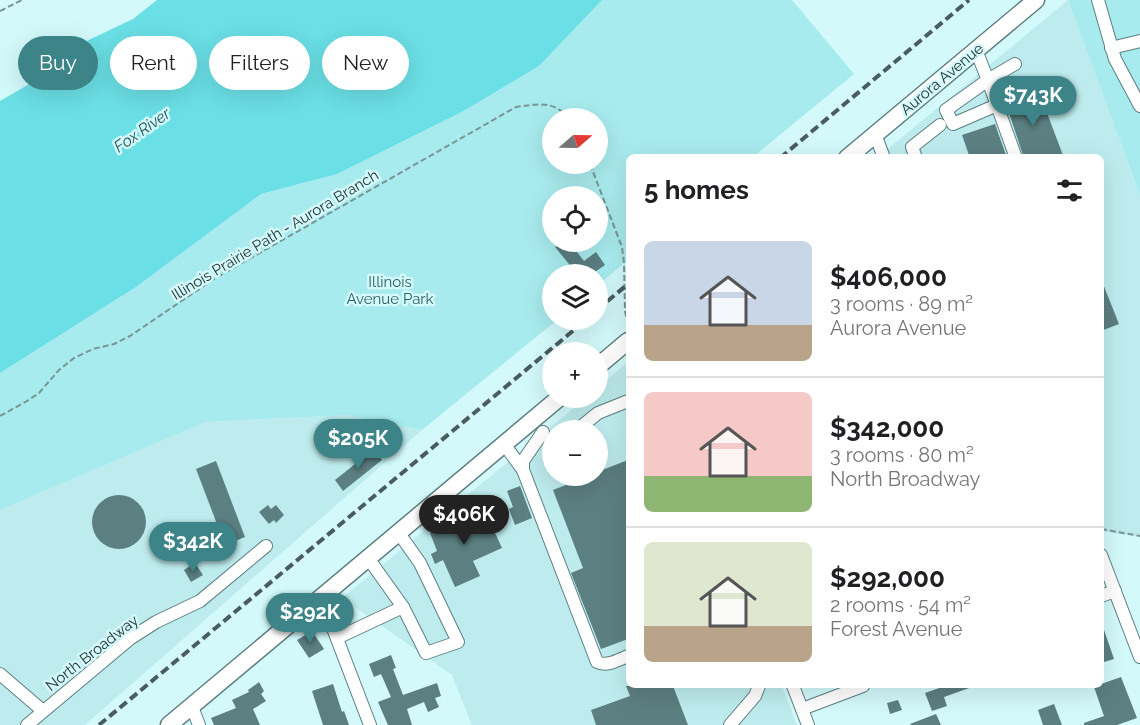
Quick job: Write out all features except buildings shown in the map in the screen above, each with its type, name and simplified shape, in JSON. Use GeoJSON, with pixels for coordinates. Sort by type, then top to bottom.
{"type":"FeatureCollection","features":[{"type":"Feature","properties":{"kind":"main road","name":"Aurora Avenue"},"geometry":{"type":"LineString","coordinates":[[852,154],[1036,0]]}},
{"type":"Feature","properties":{"kind":"main road"},"geometry":{"type":"LineString","coordinates":[[608,358],[626,343]]}},
{"type":"Feature","properties":{"kind":"main road"},"geometry":{"type":"LineString","coordinates":[[169,725],[504,444],[542,428]]}},
{"type":"Feature","properties":{"kind":"street"},"geometry":{"type":"LineString","coordinates":[[1098,0],[1115,59],[1140,106]]}},
{"type":"Feature","properties":{"kind":"street"},"geometry":{"type":"LineString","coordinates":[[1111,48],[1140,41]]}},
{"type":"Feature","properties":{"kind":"street"},"geometry":{"type":"LineString","coordinates":[[976,50],[1015,154]]}},
{"type":"Feature","properties":{"kind":"street"},"geometry":{"type":"LineString","coordinates":[[997,105],[953,124],[946,110],[1015,64]]}},
{"type":"Feature","properties":{"kind":"street"},"geometry":{"type":"LineString","coordinates":[[915,154],[912,147],[940,125]]}},
{"type":"Feature","properties":{"kind":"street"},"geometry":{"type":"LineString","coordinates":[[875,134],[882,154]]}},
{"type":"Feature","properties":{"kind":"street"},"geometry":{"type":"LineString","coordinates":[[589,420],[598,413],[626,402]]}},
{"type":"Feature","properties":{"kind":"street"},"geometry":{"type":"LineString","coordinates":[[523,470],[523,461],[542,428]]}},
{"type":"Feature","properties":{"kind":"street"},"geometry":{"type":"LineString","coordinates":[[504,444],[523,470],[597,662],[611,663],[626,657]]}},
{"type":"Feature","properties":{"kind":"street"},"geometry":{"type":"LineString","coordinates":[[368,558],[403,607],[426,653],[458,642],[420,563],[398,532]]}},
{"type":"Feature","properties":{"kind":"street","name":"North Broadway"},"geometry":{"type":"LineString","coordinates":[[27,725],[131,638],[156,622],[200,601],[266,546]]}},
{"type":"Feature","properties":{"kind":"street"},"geometry":{"type":"LineString","coordinates":[[1104,563],[1140,657]]}},
{"type":"Feature","properties":{"kind":"street"},"geometry":{"type":"LineString","coordinates":[[1104,595],[1115,591]]}},
{"type":"Feature","properties":{"kind":"street"},"geometry":{"type":"LineString","coordinates":[[321,597],[370,725]]}},
{"type":"Feature","properties":{"kind":"street"},"geometry":{"type":"LineString","coordinates":[[337,638],[403,607]]}},
{"type":"Feature","properties":{"kind":"street"},"geometry":{"type":"LineString","coordinates":[[0,674],[43,711]]}},
{"type":"Feature","properties":{"kind":"street"},"geometry":{"type":"LineString","coordinates":[[730,725],[756,696],[758,688]]}},
{"type":"Feature","properties":{"kind":"street"},"geometry":{"type":"LineString","coordinates":[[794,688],[808,725]]}},
{"type":"Feature","properties":{"kind":"street"},"geometry":{"type":"LineString","coordinates":[[802,708],[857,688]]}},
{"type":"Feature","properties":{"kind":"street"},"geometry":{"type":"LineString","coordinates":[[192,707],[199,725]]}},
{"type":"Feature","properties":{"kind":"path"},"geometry":{"type":"LineString","coordinates":[[0,11],[22,0]]}},
{"type":"Feature","properties":{"kind":"path","name":"Illinois Prairie Path - Aurora Branch"},"geometry":{"type":"LineString","coordinates":[[0,416],[39,393],[59,370],[74,358],[130,336],[214,279],[516,107],[539,104],[558,108]]}},
{"type":"Feature","properties":{"kind":"path"},"geometry":{"type":"LineString","coordinates":[[594,174],[622,247],[626,316]]}},
{"type":"Feature","properties":{"kind":"path"},"geometry":{"type":"LineString","coordinates":[[1104,530],[1140,536]]}},
{"type":"Feature","properties":{"kind":"shaded area"},"geometry":{"type":"Polygon","coordinates":[[[1068,0],[1140,195],[1140,537],[1104,531],[1104,154],[882,154],[1068,0]]]}},
{"type":"Feature","properties":{"kind":"shaded area"},"geometry":{"type":"Polygon","coordinates":[[[626,364],[626,688],[783,688],[797,725],[472,725],[452,675],[342,598],[542,434],[542,486],[608,486],[608,420],[559,420],[574,408],[608,408],[608,379],[626,364]]]}},
{"type":"Feature","properties":{"kind":"shaded area"},"geometry":{"type":"Polygon","coordinates":[[[347,415],[422,430],[85,725],[0,725],[0,510],[206,422],[347,415]]]}},
{"type":"Feature","properties":{"kind":"green space","name":"Illinois Avenue Park"},"geometry":{"type":"Polygon","coordinates":[[[602,0],[792,0],[854,74],[757,154],[626,154],[626,262],[608,277],[608,264],[542,264],[542,330],[545,330],[422,430],[347,415],[206,422],[0,510],[0,373],[136,287],[261,194],[337,174],[462,112],[539,66],[602,0]]]}},
{"type":"Feature","properties":{"kind":"green space"},"geometry":{"type":"Polygon","coordinates":[[[1068,0],[1140,0],[1140,195],[1068,0]]]}},
{"type":"Feature","properties":{"kind":"water","name":"Fox River"},"geometry":{"type":"Polygon","coordinates":[[[157,0],[602,0],[539,66],[462,112],[337,174],[261,194],[136,287],[0,373],[0,101],[19,90],[98,90],[97,36],[133,19],[157,0]]]}},
{"type":"Feature","properties":{"kind":"railway"},"geometry":{"type":"LineString","coordinates":[[785,154],[969,0]]}},
{"type":"Feature","properties":{"kind":"railway"},"geometry":{"type":"LineString","coordinates":[[608,301],[626,286]]}},
{"type":"Feature","properties":{"kind":"railway"},"geometry":{"type":"LineString","coordinates":[[99,725],[574,330]]}}]}
